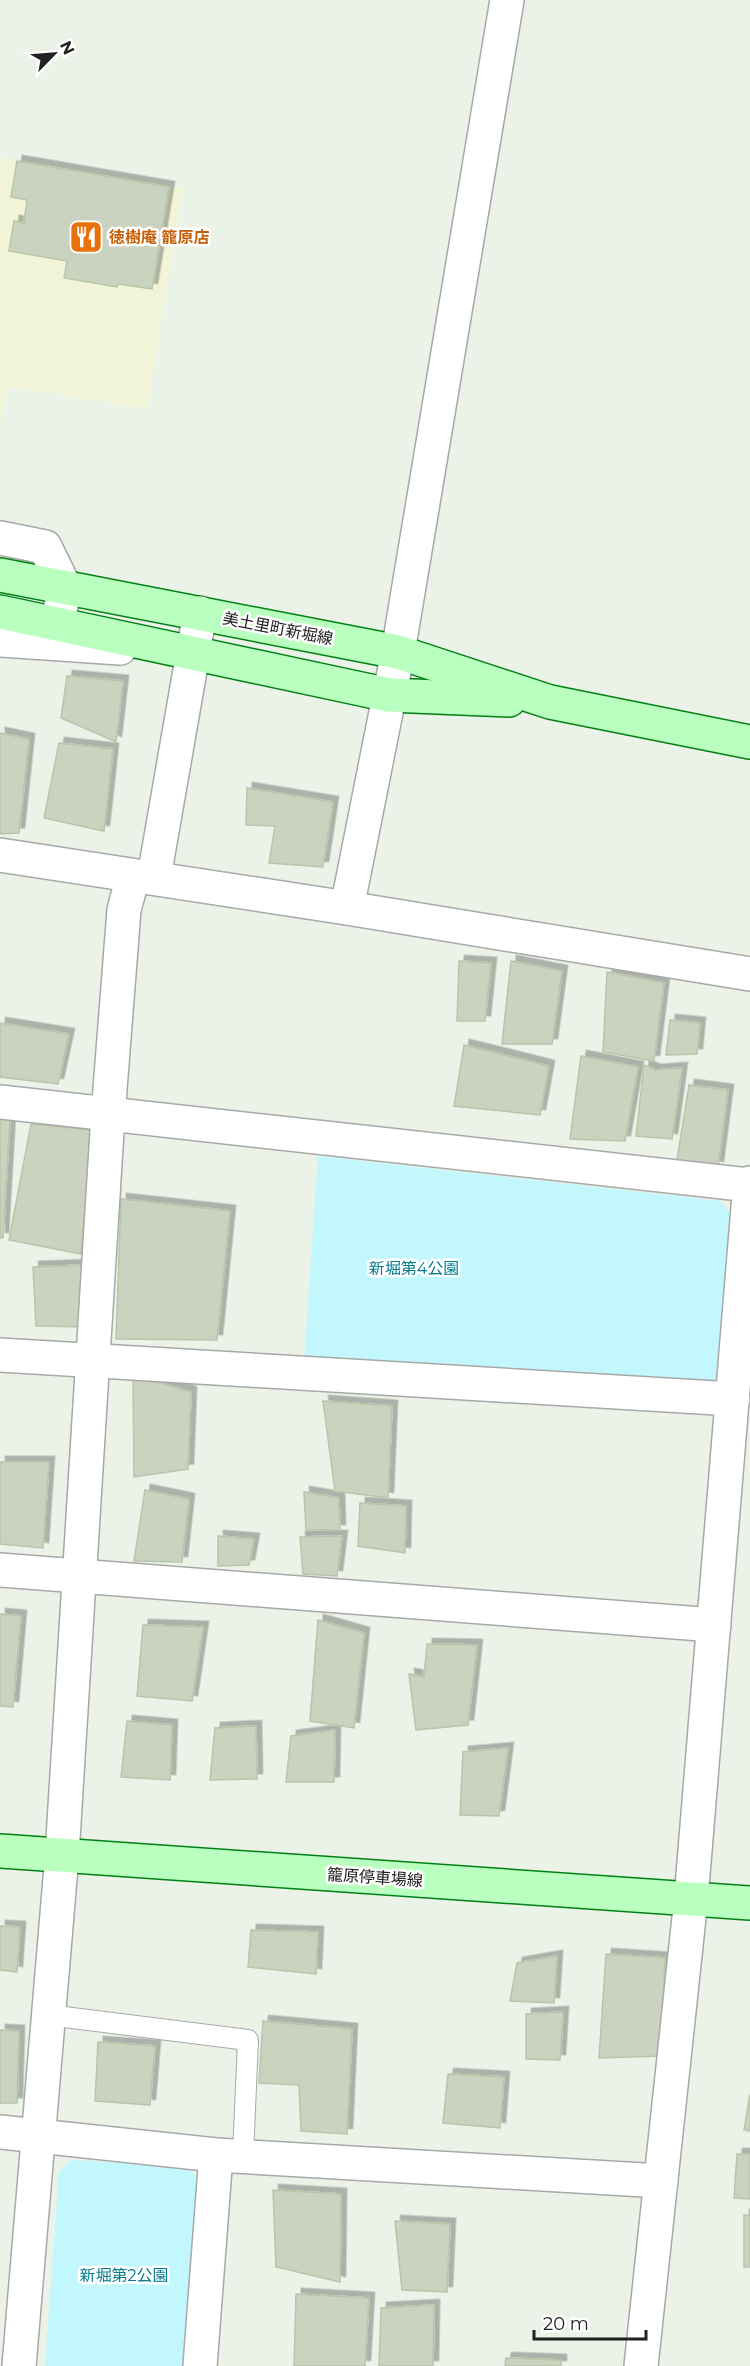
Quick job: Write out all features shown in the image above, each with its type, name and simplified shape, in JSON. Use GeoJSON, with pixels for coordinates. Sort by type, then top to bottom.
{"type":"FeatureCollection","features":[{"type":"Feature","properties":{"kind":"main road","name":"美土里町新堀線"},"geometry":{"type":"LineString","coordinates":[[0,575],[398,652],[550,702],[750,742]]}},
{"type":"Feature","properties":{"kind":"main road","name":"美土里町新堀線"},"geometry":{"type":"LineString","coordinates":[[0,612],[389,694],[550,702]]}},
{"type":"Feature","properties":{"kind":"main road","name":"籠原停車場線"},"geometry":{"type":"LineString","coordinates":[[0,1851],[750,1903]]}},
{"type":"Feature","properties":{"kind":"street"},"geometry":{"type":"LineString","coordinates":[[347,908],[398,652],[507,0]]}},
{"type":"Feature","properties":{"kind":"street"},"geometry":{"type":"LineString","coordinates":[[0,538],[45,547],[65,588],[57,624]]}},
{"type":"Feature","properties":{"kind":"street"},"geometry":{"type":"LineString","coordinates":[[19,2366],[62,1855],[108,1115],[124,910],[144,877],[194,653],[200,613]]}},
{"type":"Feature","properties":{"kind":"street"},"geometry":{"type":"LineString","coordinates":[[0,640],[194,653]]}},
{"type":"Feature","properties":{"kind":"street"},"geometry":{"type":"LineString","coordinates":[[0,855],[347,908],[750,974]]}},
{"type":"Feature","properties":{"kind":"street"},"geometry":{"type":"LineString","coordinates":[[0,1102],[750,1184],[691,1899],[641,2366]]}},
{"type":"Feature","properties":{"kind":"street"},"geometry":{"type":"LineString","coordinates":[[0,1355],[733,1399]]}},
{"type":"Feature","properties":{"kind":"street"},"geometry":{"type":"LineString","coordinates":[[0,1570],[714,1625]]}},
{"type":"Feature","properties":{"kind":"street"},"geometry":{"type":"LineString","coordinates":[[0,2132],[38,2134],[229,2155],[661,2181]]}},
{"type":"Feature","properties":{"kind":"street"},"geometry":{"type":"LineString","coordinates":[[200,2366],[229,2155]]}},
{"type":"Feature","properties":{"kind":"lane"},"geometry":{"type":"LineString","coordinates":[[48,2015],[248,2040],[229,2155]]}},
{"type":"Feature","properties":{"kind":"shaded area"},"geometry":{"type":"Polygon","coordinates":[[[0,157],[183,188],[147,409],[8,386],[0,425],[0,157]]]}},
{"type":"Feature","properties":{"kind":"green space","name":"新堀第4公園"},"geometry":{"type":"Polygon","coordinates":[[[318,1156],[720,1201],[732,1216],[719,1376],[705,1389],[304,1362],[318,1156]]]}},
{"type":"Feature","properties":{"kind":"green space","name":"新堀第2公園"},"geometry":{"type":"Polygon","coordinates":[[[71,2160],[186,2166],[202,2183],[190,2366],[45,2366],[59,2172],[71,2160]]]}},
{"type":"Feature","properties":{"kind":"building","name":"徳樹庵 籠原店"},"geometry":{"type":"Polygon","coordinates":[[[17,161],[169,187],[152,289],[118,284],[117,287],[64,278],[67,261],[9,251],[14,221],[24,223],[27,200],[11,197],[17,161]]]}},
{"type":"Feature","properties":{"kind":"building"},"geometry":{"type":"Polygon","coordinates":[[[67,676],[123,681],[116,742],[61,718],[67,676]]]}},
{"type":"Feature","properties":{"kind":"building"},"geometry":{"type":"Polygon","coordinates":[[[0,733],[29,739],[19,833],[0,834],[0,733]]]}},
{"type":"Feature","properties":{"kind":"building"},"geometry":{"type":"Polygon","coordinates":[[[59,743],[113,749],[104,831],[44,818],[59,743]]]}},
{"type":"Feature","properties":{"kind":"building"},"geometry":{"type":"Polygon","coordinates":[[[247,788],[333,802],[323,867],[269,863],[275,826],[246,825],[247,788]]]}},
{"type":"Feature","properties":{"kind":"building"},"geometry":{"type":"Polygon","coordinates":[[[459,961],[491,963],[485,1021],[457,1021],[459,961]]]}},
{"type":"Feature","properties":{"kind":"building"},"geometry":{"type":"Polygon","coordinates":[[[511,961],[562,971],[552,1044],[502,1044],[511,961]]]}},
{"type":"Feature","properties":{"kind":"building"},"geometry":{"type":"Polygon","coordinates":[[[607,972],[664,983],[654,1061],[603,1052],[607,972]]]}},
{"type":"Feature","properties":{"kind":"building"},"geometry":{"type":"Polygon","coordinates":[[[670,1020],[700,1023],[697,1054],[666,1055],[670,1020]]]}},
{"type":"Feature","properties":{"kind":"building"},"geometry":{"type":"Polygon","coordinates":[[[0,1023],[69,1034],[58,1084],[0,1077],[0,1023]]]}},
{"type":"Feature","properties":{"kind":"building"},"geometry":{"type":"Polygon","coordinates":[[[464,1045],[549,1066],[540,1115],[454,1106],[464,1045]]]}},
{"type":"Feature","properties":{"kind":"building"},"geometry":{"type":"Polygon","coordinates":[[[581,1056],[638,1067],[625,1141],[570,1139],[581,1056]]]}},
{"type":"Feature","properties":{"kind":"building"},"geometry":{"type":"Polygon","coordinates":[[[644,1065],[655,1070],[682,1068],[672,1139],[636,1136],[644,1065]]]}},
{"type":"Feature","properties":{"kind":"building"},"geometry":{"type":"Polygon","coordinates":[[[689,1085],[728,1090],[718,1167],[677,1160],[689,1085]]]}},
{"type":"Feature","properties":{"kind":"building"},"geometry":{"type":"Polygon","coordinates":[[[0,1118],[10,1119],[3,1238],[0,1238],[0,1118]]]}},
{"type":"Feature","properties":{"kind":"building"},"geometry":{"type":"Polygon","coordinates":[[[31,1124],[92,1130],[81,1254],[9,1240],[31,1124]]]}},
{"type":"Feature","properties":{"kind":"building"},"geometry":{"type":"Polygon","coordinates":[[[121,1199],[230,1211],[217,1340],[116,1339],[121,1199]]]}},
{"type":"Feature","properties":{"kind":"building"},"geometry":{"type":"Polygon","coordinates":[[[84,1265],[87,1327],[36,1326],[33,1267],[84,1265]]]}},
{"type":"Feature","properties":{"kind":"building"},"geometry":{"type":"Polygon","coordinates":[[[133,1375],[191,1392],[188,1469],[134,1477],[133,1375]]]}},
{"type":"Feature","properties":{"kind":"building"},"geometry":{"type":"Polygon","coordinates":[[[323,1401],[392,1406],[388,1498],[335,1491],[323,1401]]]}},
{"type":"Feature","properties":{"kind":"building"},"geometry":{"type":"Polygon","coordinates":[[[0,1462],[49,1462],[43,1548],[0,1544],[0,1462]]]}},
{"type":"Feature","properties":{"kind":"building"},"geometry":{"type":"Polygon","coordinates":[[[145,1490],[189,1499],[182,1562],[134,1561],[145,1490]]]}},
{"type":"Feature","properties":{"kind":"building"},"geometry":{"type":"Polygon","coordinates":[[[304,1492],[339,1498],[340,1530],[306,1530],[304,1492]]]}},
{"type":"Feature","properties":{"kind":"building"},"geometry":{"type":"Polygon","coordinates":[[[360,1503],[406,1506],[405,1553],[358,1546],[360,1503]]]}},
{"type":"Feature","properties":{"kind":"building"},"geometry":{"type":"Polygon","coordinates":[[[218,1536],[254,1539],[249,1565],[218,1566],[218,1536]]]}},
{"type":"Feature","properties":{"kind":"building"},"geometry":{"type":"Polygon","coordinates":[[[342,1536],[337,1576],[303,1574],[300,1537],[342,1536]]]}},
{"type":"Feature","properties":{"kind":"building"},"geometry":{"type":"Polygon","coordinates":[[[0,1614],[21,1616],[13,1707],[0,1706],[0,1614]]]}},
{"type":"Feature","properties":{"kind":"building"},"geometry":{"type":"Polygon","coordinates":[[[318,1620],[364,1633],[354,1728],[310,1721],[318,1620]]]}},
{"type":"Feature","properties":{"kind":"building"},"geometry":{"type":"Polygon","coordinates":[[[143,1625],[203,1627],[192,1701],[137,1696],[143,1625]]]}},
{"type":"Feature","properties":{"kind":"building"},"geometry":{"type":"Polygon","coordinates":[[[427,1644],[477,1645],[468,1725],[416,1730],[409,1674],[424,1677],[427,1644]]]}},
{"type":"Feature","properties":{"kind":"building"},"geometry":{"type":"Polygon","coordinates":[[[127,1721],[172,1725],[170,1780],[121,1777],[127,1721]]]}},
{"type":"Feature","properties":{"kind":"building"},"geometry":{"type":"Polygon","coordinates":[[[256,1726],[257,1779],[210,1780],[215,1728],[256,1726]]]}},
{"type":"Feature","properties":{"kind":"building"},"geometry":{"type":"Polygon","coordinates":[[[335,1730],[334,1782],[286,1782],[291,1736],[335,1730]]]}},
{"type":"Feature","properties":{"kind":"building"},"geometry":{"type":"Polygon","coordinates":[[[508,1748],[499,1816],[460,1815],[463,1752],[508,1748]]]}},
{"type":"Feature","properties":{"kind":"building"},"geometry":{"type":"Polygon","coordinates":[[[0,1926],[20,1927],[17,1972],[0,1970],[0,1926]]]}},
{"type":"Feature","properties":{"kind":"building"},"geometry":{"type":"Polygon","coordinates":[[[251,1930],[318,1932],[316,1974],[248,1967],[251,1930]]]}},
{"type":"Feature","properties":{"kind":"building"},"geometry":{"type":"Polygon","coordinates":[[[606,1954],[665,1958],[661,2056],[599,2058],[606,1954]]]}},
{"type":"Feature","properties":{"kind":"building"},"geometry":{"type":"Polygon","coordinates":[[[557,1956],[554,2003],[510,2001],[517,1963],[557,1956]]]}},
{"type":"Feature","properties":{"kind":"building"},"geometry":{"type":"Polygon","coordinates":[[[563,2012],[560,2060],[526,2059],[526,2014],[563,2012]]]}},
{"type":"Feature","properties":{"kind":"building"},"geometry":{"type":"Polygon","coordinates":[[[263,2021],[352,2029],[347,2134],[301,2131],[299,2085],[259,2083],[263,2021]]]}},
{"type":"Feature","properties":{"kind":"building"},"geometry":{"type":"Polygon","coordinates":[[[0,2030],[19,2031],[17,2103],[0,2103],[0,2030]]]}},
{"type":"Feature","properties":{"kind":"building"},"geometry":{"type":"Polygon","coordinates":[[[98,2042],[155,2046],[150,2105],[95,2101],[98,2042]]]}},
{"type":"Feature","properties":{"kind":"building"},"geometry":{"type":"Polygon","coordinates":[[[448,2074],[504,2077],[500,2128],[443,2123],[448,2074]]]}},
{"type":"Feature","properties":{"kind":"building"},"geometry":{"type":"Polygon","coordinates":[[[750,2094],[750,2131],[744,2130],[750,2094]]]}},
{"type":"Feature","properties":{"kind":"building"},"geometry":{"type":"Polygon","coordinates":[[[737,2154],[750,2154],[750,2199],[734,2198],[737,2154]]]}},
{"type":"Feature","properties":{"kind":"building"},"geometry":{"type":"Polygon","coordinates":[[[273,2190],[341,2194],[340,2282],[276,2267],[273,2190]]]}},
{"type":"Feature","properties":{"kind":"building"},"geometry":{"type":"Polygon","coordinates":[[[744,2215],[750,2215],[750,2267],[744,2267],[744,2215]]]}},
{"type":"Feature","properties":{"kind":"building"},"geometry":{"type":"Polygon","coordinates":[[[395,2221],[450,2224],[447,2292],[402,2290],[395,2221]]]}},
{"type":"Feature","properties":{"kind":"building"},"geometry":{"type":"Polygon","coordinates":[[[296,2294],[369,2298],[365,2366],[294,2366],[296,2294]]]}},
{"type":"Feature","properties":{"kind":"building"},"geometry":{"type":"Polygon","coordinates":[[[434,2305],[433,2366],[379,2366],[381,2308],[434,2305]]]}},
{"type":"Feature","properties":{"kind":"building"},"geometry":{"type":"Polygon","coordinates":[[[506,2358],[561,2360],[561,2366],[505,2366],[506,2358]]]}},
{"type":"Feature","properties":{"kind":"place","name":"徳樹庵 籠原店"},"geometry":{"type":"Point","coordinates":[86,237]}}]}
